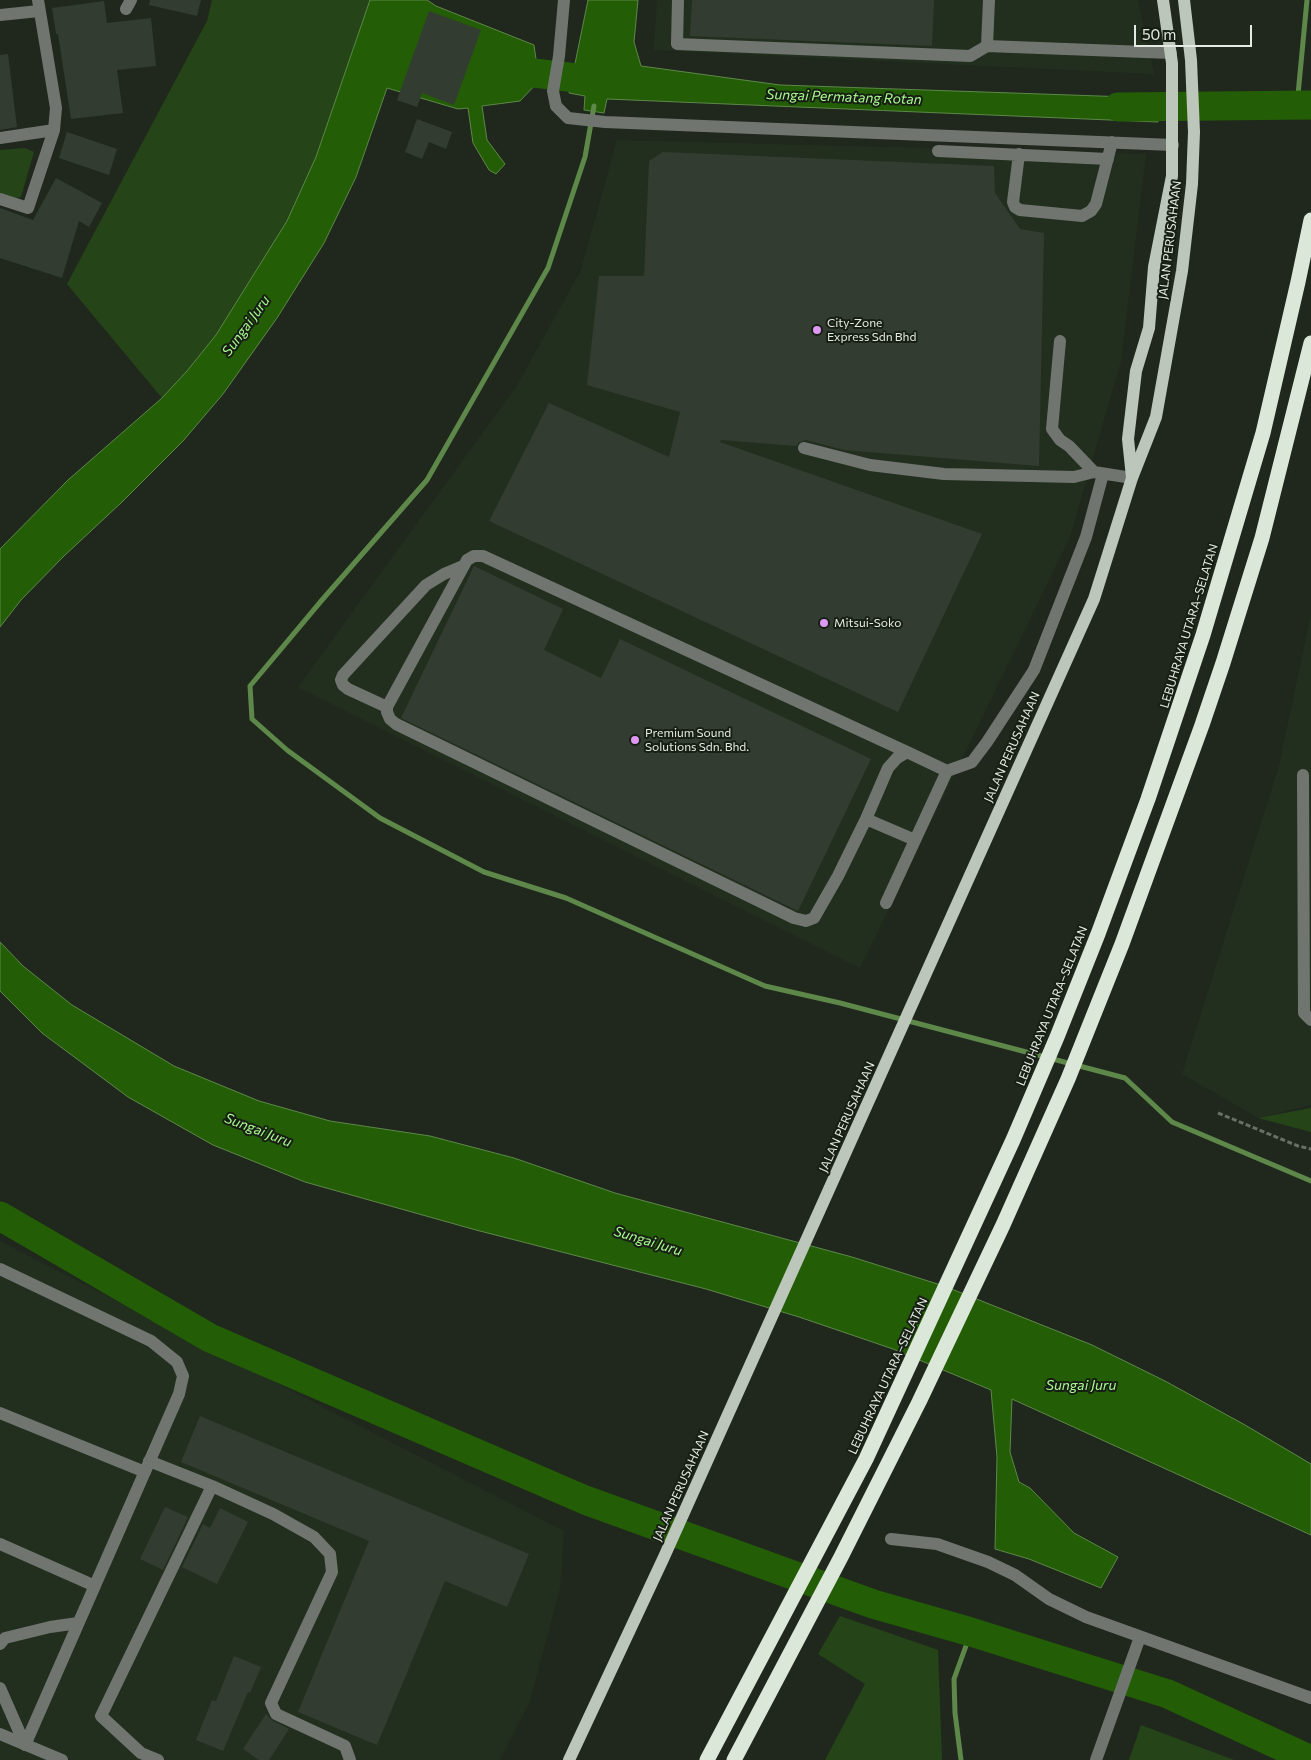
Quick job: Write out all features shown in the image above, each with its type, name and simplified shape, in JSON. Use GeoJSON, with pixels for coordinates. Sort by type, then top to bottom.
{"type":"FeatureCollection","features":[{"type":"Feature","properties":{"kind":"highway","name":"LEBUHRAYA UTARA–SELATAN"},"geometry":{"type":"LineString","coordinates":[[707,1760],[866,1459],[980,1215],[1044,1069],[1098,934],[1148,799],[1204,635],[1263,433],[1311,220]]}},
{"type":"Feature","properties":{"kind":"highway"},"geometry":{"type":"LineString","coordinates":[[734,1760],[919,1402],[1003,1224],[1068,1079],[1122,944],[1223,664],[1262,538],[1311,343]]}},
{"type":"Feature","properties":{"kind":"main road","name":"JALAN PERUSAHAAN"},"geometry":{"type":"LineString","coordinates":[[1132,478],[1128,439],[1136,371],[1148,328],[1154,267],[1172,176],[1171,58],[1163,0]]}},
{"type":"Feature","properties":{"kind":"main road","name":"JALAN PERUSAHAAN"},"geometry":{"type":"LineString","coordinates":[[569,1760],[664,1557],[1094,599],[1132,478],[1156,417],[1182,271],[1192,184],[1194,132],[1191,60],[1184,0]]}},
{"type":"Feature","properties":{"kind":"street"},"geometry":{"type":"LineString","coordinates":[[125,0],[126,10],[131,0]]}},
{"type":"Feature","properties":{"kind":"street"},"geometry":{"type":"LineString","coordinates":[[564,0],[560,56],[553,91],[556,106],[568,118],[605,122],[1173,145]]}},
{"type":"Feature","properties":{"kind":"street"},"geometry":{"type":"LineString","coordinates":[[678,0],[677,44],[970,56],[987,46],[1171,58]]}},
{"type":"Feature","properties":{"kind":"street"},"geometry":{"type":"LineString","coordinates":[[987,46],[989,0]]}},
{"type":"Feature","properties":{"kind":"street"},"geometry":{"type":"LineString","coordinates":[[0,15],[38,5],[56,108],[54,130],[28,208],[0,199]]}},
{"type":"Feature","properties":{"kind":"street"},"geometry":{"type":"LineString","coordinates":[[0,138],[54,130]]}},
{"type":"Feature","properties":{"kind":"street"},"geometry":{"type":"LineString","coordinates":[[1019,154],[1013,202],[1015,207],[1020,210],[1082,216],[1091,211],[1096,204],[1112,142]]}},
{"type":"Feature","properties":{"kind":"street"},"geometry":{"type":"LineString","coordinates":[[938,151],[1108,159]]}},
{"type":"Feature","properties":{"kind":"street"},"geometry":{"type":"LineString","coordinates":[[1060,341],[1052,429],[1060,440],[1098,473]]}},
{"type":"Feature","properties":{"kind":"street"},"geometry":{"type":"LineString","coordinates":[[804,448],[870,465],[944,474],[1074,477],[1098,473],[1132,478]]}},
{"type":"Feature","properties":{"kind":"street"},"geometry":{"type":"LineString","coordinates":[[907,752],[897,758],[888,768],[838,876],[814,918],[806,921],[794,918],[396,724],[390,719],[387,707],[463,566],[467,560],[474,556],[483,556],[907,752],[947,771],[972,762],[1034,670],[1086,537],[1098,473]]}},
{"type":"Feature","properties":{"kind":"street"},"geometry":{"type":"LineString","coordinates":[[387,707],[348,690],[341,680],[343,675],[426,585],[444,574],[463,566]]}},
{"type":"Feature","properties":{"kind":"street"},"geometry":{"type":"LineString","coordinates":[[886,903],[947,771]]}},
{"type":"Feature","properties":{"kind":"street"},"geometry":{"type":"LineString","coordinates":[[1303,774],[1304,1013],[1311,1020]]}},
{"type":"Feature","properties":{"kind":"street"},"geometry":{"type":"LineString","coordinates":[[866,819],[915,840]]}},
{"type":"Feature","properties":{"kind":"street"},"geometry":{"type":"LineString","coordinates":[[0,1269],[151,1341],[177,1362],[183,1376],[179,1394],[25,1745]]}},
{"type":"Feature","properties":{"kind":"street"},"geometry":{"type":"LineString","coordinates":[[0,1413],[147,1467],[212,1486],[274,1514],[314,1537],[330,1554],[332,1572],[270,1703],[276,1714],[345,1746],[350,1760]]}},
{"type":"Feature","properties":{"kind":"street"},"geometry":{"type":"LineString","coordinates":[[158,1760],[141,1753],[102,1716],[212,1486]]}},
{"type":"Feature","properties":{"kind":"street"},"geometry":{"type":"LineString","coordinates":[[892,1539],[937,1544],[988,1562],[1015,1575],[1049,1599],[1086,1617],[1311,1698]]}},
{"type":"Feature","properties":{"kind":"street"},"geometry":{"type":"LineString","coordinates":[[0,1544],[95,1586]]}},
{"type":"Feature","properties":{"kind":"street"},"geometry":{"type":"LineString","coordinates":[[0,1644],[5,1638],[50,1627],[78,1623]]}},
{"type":"Feature","properties":{"kind":"street"},"geometry":{"type":"LineString","coordinates":[[1096,1760],[1140,1638]]}},
{"type":"Feature","properties":{"kind":"street"},"geometry":{"type":"LineString","coordinates":[[0,1688],[25,1745]]}},
{"type":"Feature","properties":{"kind":"street"},"geometry":{"type":"LineString","coordinates":[[0,1734],[62,1760]]}},
{"type":"Feature","properties":{"kind":"path"},"geometry":{"type":"LineString","coordinates":[[1218,1113],[1298,1146],[1311,1149]]}},
{"type":"Feature","properties":{"kind":"shaded area"},"geometry":{"type":"Polygon","coordinates":[[[212,0],[370,0],[316,157],[287,221],[216,335],[162,398],[67,284],[207,21],[212,0]]]}},
{"type":"Feature","properties":{"kind":"shaded area"},"geometry":{"type":"Polygon","coordinates":[[[657,0],[1138,0],[1154,74],[654,50],[657,0]]]}},
{"type":"Feature","properties":{"kind":"shaded area"},"geometry":{"type":"Polygon","coordinates":[[[617,140],[1146,154],[1121,361],[1070,537],[860,968],[298,687],[516,387],[581,270],[617,140]]]}},
{"type":"Feature","properties":{"kind":"shaded area"},"geometry":{"type":"Polygon","coordinates":[[[25,148],[34,152],[21,197],[16,198],[0,193],[0,150],[25,148]]]}},
{"type":"Feature","properties":{"kind":"shaded area"},"geometry":{"type":"Polygon","coordinates":[[[1311,614],[1311,1105],[1258,1118],[1182,1074],[1279,766],[1311,614]]]}},
{"type":"Feature","properties":{"kind":"shaded area"},"geometry":{"type":"Polygon","coordinates":[[[1311,1108],[1311,1132],[1258,1118],[1311,1108]]]}},
{"type":"Feature","properties":{"kind":"shaded area"},"geometry":{"type":"Polygon","coordinates":[[[0,1241],[564,1531],[560,1588],[530,1701],[500,1760],[0,1760],[0,1241]]]}},
{"type":"Feature","properties":{"kind":"shaded area"},"geometry":{"type":"Polygon","coordinates":[[[840,1616],[938,1650],[942,1760],[825,1760],[865,1684],[818,1654],[840,1616]]]}},
{"type":"Feature","properties":{"kind":"shaded area"},"geometry":{"type":"Polygon","coordinates":[[[1141,1725],[1234,1760],[1129,1760],[1141,1725]]]}},
{"type":"Feature","properties":{"kind":"water","name":"Sungai Juru"},"geometry":{"type":"Polygon","coordinates":[[[370,0],[427,0],[436,6],[534,45],[539,81],[520,101],[482,106],[487,140],[505,164],[496,174],[489,170],[473,143],[468,108],[458,109],[387,88],[356,177],[324,243],[277,318],[223,394],[183,441],[64,556],[21,600],[0,627],[0,549],[68,480],[162,398],[187,371],[216,335],[287,221],[316,157],[370,0]]]}},
{"type":"Feature","properties":{"kind":"water"},"geometry":{"type":"Polygon","coordinates":[[[588,0],[638,0],[634,42],[641,66],[780,85],[1157,98],[1158,122],[607,99],[604,113],[584,110],[585,96],[569,93],[588,0]]]}},
{"type":"Feature","properties":{"kind":"water","name":"Sungai Juru"},"geometry":{"type":"Polygon","coordinates":[[[0,942],[23,966],[72,1005],[174,1066],[259,1101],[330,1121],[430,1136],[514,1158],[615,1193],[852,1257],[944,1286],[1092,1345],[1165,1381],[1311,1464],[1311,1535],[1012,1399],[1010,1452],[1019,1482],[1030,1488],[1074,1533],[1118,1557],[1101,1588],[1029,1559],[995,1549],[997,1457],[991,1390],[893,1349],[799,1317],[706,1289],[476,1230],[305,1182],[213,1145],[128,1097],[42,1033],[0,991],[0,942]]]}},
{"type":"Feature","properties":{"kind":"building"},"geometry":{"type":"Polygon","coordinates":[[[150,0],[201,0],[197,16],[149,5],[150,0]]]}},
{"type":"Feature","properties":{"kind":"building"},"geometry":{"type":"Polygon","coordinates":[[[692,0],[934,0],[932,46],[690,36],[692,0]]]}},
{"type":"Feature","properties":{"kind":"building"},"geometry":{"type":"Polygon","coordinates":[[[104,1],[107,23],[151,18],[156,66],[117,70],[123,113],[71,119],[58,34],[56,34],[52,8],[104,1]]]}},
{"type":"Feature","properties":{"kind":"building"},"geometry":{"type":"Polygon","coordinates":[[[429,11],[481,30],[454,105],[422,93],[417,107],[397,100],[429,11]]]}},
{"type":"Feature","properties":{"kind":"building"},"geometry":{"type":"Polygon","coordinates":[[[8,54],[17,127],[0,130],[0,55],[8,54]]]}},
{"type":"Feature","properties":{"kind":"building"},"geometry":{"type":"Polygon","coordinates":[[[417,119],[452,132],[446,149],[429,142],[422,159],[405,152],[417,119]]]}},
{"type":"Feature","properties":{"kind":"building"},"geometry":{"type":"Polygon","coordinates":[[[67,132],[117,149],[109,175],[59,158],[67,132]]]}},
{"type":"Feature","properties":{"kind":"building","name":"City-Zone Express Sdn Bhd"},"geometry":{"type":"Polygon","coordinates":[[[663,152],[994,166],[995,193],[1020,229],[1044,233],[1039,466],[844,450],[806,440],[799,442],[796,446],[721,440],[720,442],[982,534],[898,712],[489,521],[549,403],[669,457],[680,412],[587,385],[599,276],[644,276],[649,161],[663,152]]]}},
{"type":"Feature","properties":{"kind":"building"},"geometry":{"type":"Polygon","coordinates":[[[56,178],[102,203],[89,227],[79,221],[62,278],[0,258],[0,208],[33,220],[56,178]]]}},
{"type":"Feature","properties":{"kind":"building","name":"Premium Sound Solutions Sdn. Bhd."},"geometry":{"type":"Polygon","coordinates":[[[474,566],[563,609],[544,650],[601,678],[620,639],[871,759],[798,911],[401,718],[474,566]]]}},
{"type":"Feature","properties":{"kind":"building"},"geometry":{"type":"Polygon","coordinates":[[[200,1416],[529,1554],[507,1607],[445,1581],[377,1745],[298,1712],[369,1541],[181,1462],[200,1416]]]}},
{"type":"Feature","properties":{"kind":"building"},"geometry":{"type":"Polygon","coordinates":[[[165,1507],[188,1517],[163,1570],[140,1559],[165,1507]]]}},
{"type":"Feature","properties":{"kind":"building"},"geometry":{"type":"Polygon","coordinates":[[[220,1508],[248,1522],[217,1584],[182,1567],[203,1524],[210,1528],[220,1508]]]}},
{"type":"Feature","properties":{"kind":"building"},"geometry":{"type":"Polygon","coordinates":[[[234,1656],[261,1667],[250,1693],[248,1692],[223,1751],[196,1740],[212,1700],[216,1701],[234,1656]]]}},
{"type":"Feature","properties":{"kind":"building"},"geometry":{"type":"Polygon","coordinates":[[[266,1714],[273,1721],[289,1729],[269,1760],[259,1760],[243,1749],[266,1714]]]}},
{"type":"Feature","properties":{"kind":"waterway"},"geometry":{"type":"LineString","coordinates":[[1297,105],[1307,0]]}},
{"type":"Feature","properties":{"kind":"waterway","name":"Sungai Permatang Rotan"},"geometry":{"type":"LineString","coordinates":[[500,69],[610,82]]}},
{"type":"Feature","properties":{"kind":"waterway","name":"Sungai Permatang Rotan"},"geometry":{"type":"LineString","coordinates":[[1118,107],[1311,105]]}},
{"type":"Feature","properties":{"kind":"waterway"},"geometry":{"type":"LineString","coordinates":[[594,106],[585,157],[548,268],[427,480],[250,686],[252,719],[287,750],[380,818],[484,872],[566,898],[765,986],[840,1003],[1125,1078],[1172,1122],[1311,1181]]}},
{"type":"Feature","properties":{"kind":"waterway"},"geometry":{"type":"LineString","coordinates":[[0,1216],[210,1338],[585,1500],[873,1604],[971,1632],[1168,1694],[1311,1760]]}},
{"type":"Feature","properties":{"kind":"waterway"},"geometry":{"type":"LineString","coordinates":[[961,1760],[955,1713],[954,1679],[971,1632]]}},
{"type":"Feature","properties":{"kind":"place","name":"City-Zone Express Sdn Bhd"},"geometry":{"type":"Point","coordinates":[817,330]}},
{"type":"Feature","properties":{"kind":"place","name":"Mitsui-Soko"},"geometry":{"type":"Point","coordinates":[824,623]}},
{"type":"Feature","properties":{"kind":"place","name":"Premium Sound Solutions Sdn. Bhd."},"geometry":{"type":"Point","coordinates":[635,740]}}]}
